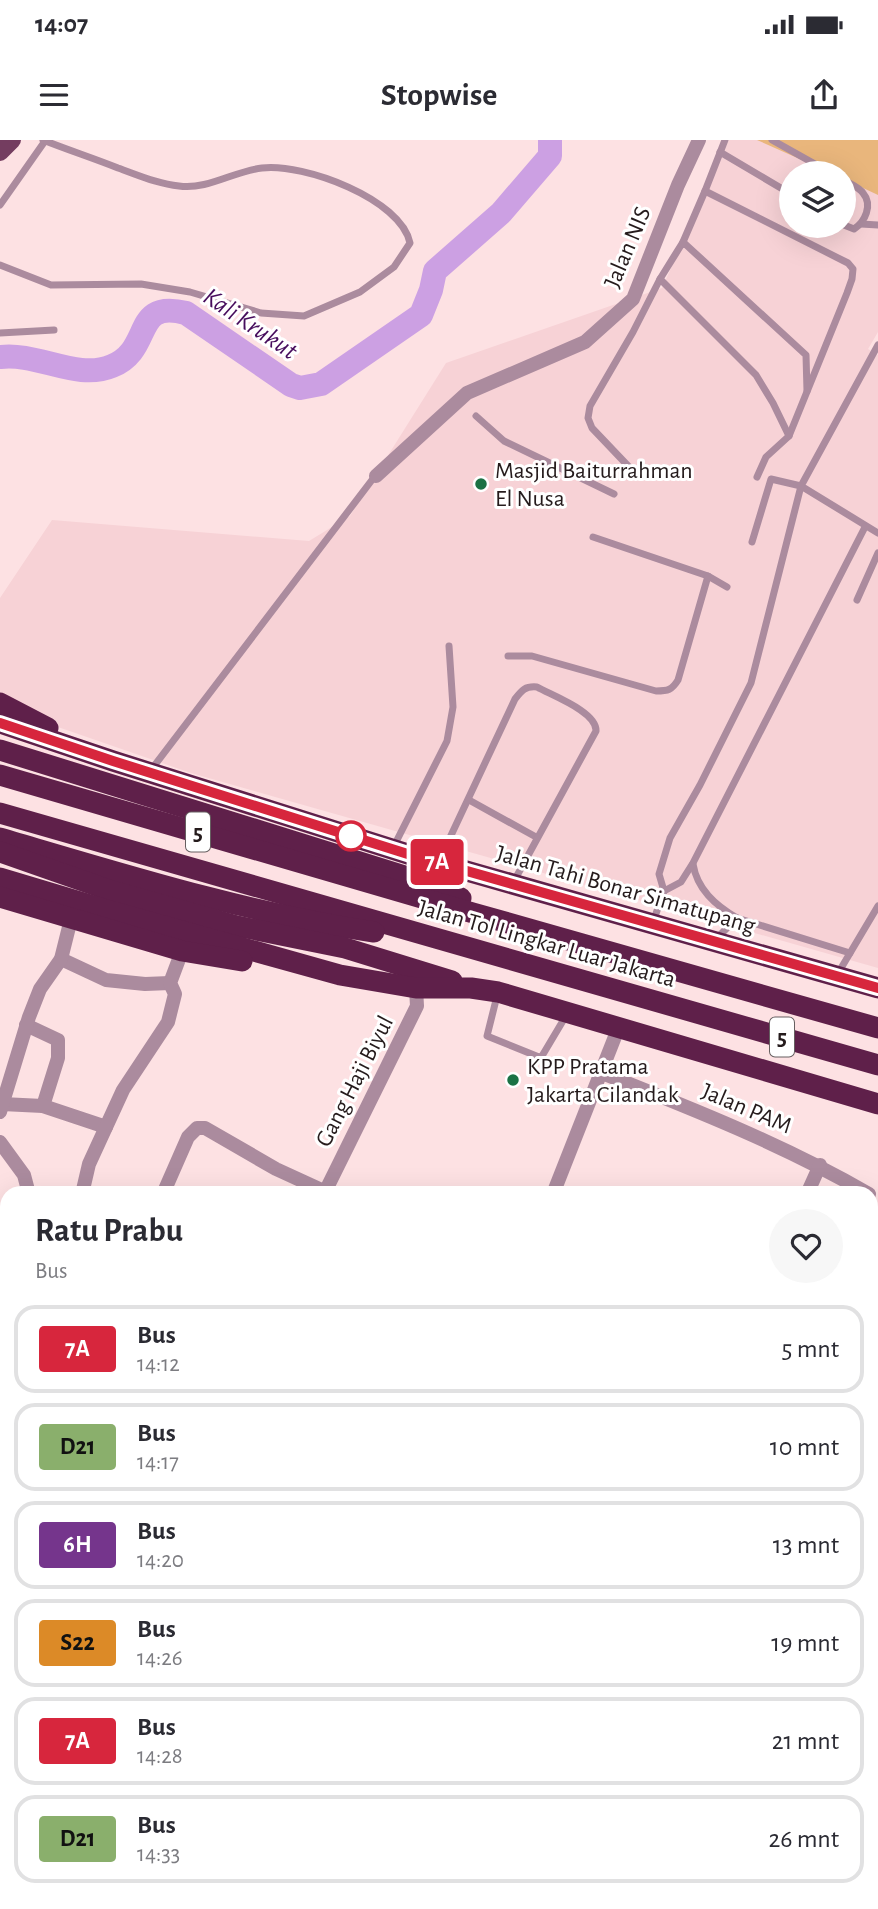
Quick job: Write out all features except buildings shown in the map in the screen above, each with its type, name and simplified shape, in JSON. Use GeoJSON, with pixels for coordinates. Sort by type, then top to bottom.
{"type":"FeatureCollection","features":[{"type":"Feature","properties":{"kind":"highway"},"geometry":{"type":"LineString","coordinates":[[0,703],[113,761]]}},
{"type":"Feature","properties":{"kind":"highway","name":"Jalan Tahi Bonar Simatupang"},"geometry":{"type":"LineString","coordinates":[[0,723],[392,849],[878,988]]}},
{"type":"Feature","properties":{"kind":"highway"},"geometry":{"type":"LineString","coordinates":[[0,750],[428,884],[465,899],[472,907],[473,913]]}},
{"type":"Feature","properties":{"kind":"highway","name":"Jalan Tol Lingkar Luar Jakarta"},"geometry":{"type":"LineString","coordinates":[[0,775],[473,913],[878,1027]]}},
{"type":"Feature","properties":{"kind":"highway","name":"Jalan Tol Lingkar Luar Jakarta"},"geometry":{"type":"LineString","coordinates":[[0,813],[878,1065]]}},
{"type":"Feature","properties":{"kind":"highway"},"geometry":{"type":"LineString","coordinates":[[0,838],[126,875],[273,913],[330,926],[439,939]]}},
{"type":"Feature","properties":{"kind":"highway"},"geometry":{"type":"LineString","coordinates":[[0,852],[109,890],[237,926],[345,948],[471,988]]}},
{"type":"Feature","properties":{"kind":"highway"},"geometry":{"type":"LineString","coordinates":[[0,878],[314,969],[376,983],[498,992],[878,1104]]}},
{"type":"Feature","properties":{"kind":"highway"},"geometry":{"type":"LineString","coordinates":[[348,913],[358,879]]}},
{"type":"Feature","properties":{"kind":"highway"},"geometry":{"type":"LineString","coordinates":[[0,897],[182,951],[253,963],[314,969]]}},
{"type":"Feature","properties":{"kind":"highway"},"geometry":{"type":"LineString","coordinates":[[753,992],[799,996],[878,1016]]}},
{"type":"Feature","properties":{"kind":"highway"},"geometry":{"type":"LineString","coordinates":[[700,1013],[738,1036],[878,1079]]}},
{"type":"Feature","properties":{"kind":"main road"},"geometry":{"type":"LineString","coordinates":[[0,152],[12,140]]}},
{"type":"Feature","properties":{"kind":"street","name":"Jalan NIS"},"geometry":{"type":"LineString","coordinates":[[376,476],[476,389],[585,342],[624,309],[633,299],[678,185],[699,140]]}},
{"type":"Feature","properties":{"kind":"street"},"geometry":{"type":"LineString","coordinates":[[71,919],[61,958],[40,989],[26,1025],[1,1108],[43,1106],[106,1127]]}},
{"type":"Feature","properties":{"kind":"street"},"geometry":{"type":"LineString","coordinates":[[84,1186],[89,1164],[123,1090],[168,1022],[175,994],[170,984],[182,951]]}},
{"type":"Feature","properties":{"kind":"street"},"geometry":{"type":"LineString","coordinates":[[61,958],[106,979],[170,984]]}},
{"type":"Feature","properties":{"kind":"street","name":"Gang Haji Biyul"},"geometry":{"type":"LineString","coordinates":[[327,1186],[417,1006],[416,988]]}},
{"type":"Feature","properties":{"kind":"street"},"geometry":{"type":"LineString","coordinates":[[26,1025],[58,1040],[58,1058],[43,1106]]}},
{"type":"Feature","properties":{"kind":"street"},"geometry":{"type":"LineString","coordinates":[[556,1186],[618,1029]]}},
{"type":"Feature","properties":{"kind":"street","name":"Jalan PAM"},"geometry":{"type":"LineString","coordinates":[[602,1073],[741,1129],[820,1165],[856,1186]]}},
{"type":"Feature","properties":{"kind":"street"},"geometry":{"type":"LineString","coordinates":[[167,1186],[188,1137],[197,1128],[205,1128],[311,1186]]}},
{"type":"Feature","properties":{"kind":"street"},"geometry":{"type":"LineString","coordinates":[[0,1142],[24,1175],[27,1186]]}},
{"type":"Feature","properties":{"kind":"street"},"geometry":{"type":"LineString","coordinates":[[811,1186],[820,1165]]}},
{"type":"Feature","properties":{"kind":"lane"},"geometry":{"type":"LineString","coordinates":[[631,469],[592,428],[588,418],[590,406],[683,242],[725,140]]}},
{"type":"Feature","properties":{"kind":"lane"},"geometry":{"type":"LineString","coordinates":[[772,140],[810,161]]}},
{"type":"Feature","properties":{"kind":"lane"},"geometry":{"type":"LineString","coordinates":[[0,205],[44,141],[156,182],[181,187],[203,185],[261,168],[303,170],[357,190],[395,217],[408,231],[410,243],[394,267],[360,292],[304,316],[261,313],[190,292],[141,284],[51,285],[0,265]]}},
{"type":"Feature","properties":{"kind":"lane"},"geometry":{"type":"LineString","coordinates":[[720,152],[779,187]]}},
{"type":"Feature","properties":{"kind":"lane"},"geometry":{"type":"LineString","coordinates":[[856,187],[866,197],[868,209],[861,224],[856,228]]}},
{"type":"Feature","properties":{"kind":"lane"},"geometry":{"type":"LineString","coordinates":[[705,191],[848,263],[853,269],[848,293],[789,436],[766,457],[757,477]]}},
{"type":"Feature","properties":{"kind":"lane"},"geometry":{"type":"LineString","coordinates":[[861,224],[878,225]]}},
{"type":"Feature","properties":{"kind":"lane"},"geometry":{"type":"LineString","coordinates":[[683,242],[806,355],[807,391]]}},
{"type":"Feature","properties":{"kind":"lane"},"geometry":{"type":"LineString","coordinates":[[660,279],[755,375],[789,436]]}},
{"type":"Feature","properties":{"kind":"lane"},"geometry":{"type":"LineString","coordinates":[[0,333],[54,330]]}},
{"type":"Feature","properties":{"kind":"lane"},"geometry":{"type":"LineString","coordinates":[[653,923],[664,891],[659,874],[670,838],[700,785],[751,682],[801,486],[878,345]]}},
{"type":"Feature","properties":{"kind":"lane"},"geometry":{"type":"LineString","coordinates":[[476,416],[504,441],[614,494]]}},
{"type":"Feature","properties":{"kind":"lane"},"geometry":{"type":"LineString","coordinates":[[149,772],[376,476]]}},
{"type":"Feature","properties":{"kind":"lane"},"geometry":{"type":"LineString","coordinates":[[751,542],[771,479],[801,486],[878,533]]}},
{"type":"Feature","properties":{"kind":"lane"},"geometry":{"type":"LineString","coordinates":[[664,891],[681,882],[693,863],[865,527]]}},
{"type":"Feature","properties":{"kind":"lane"},"geometry":{"type":"LineString","coordinates":[[593,537],[708,576],[727,587]]}},
{"type":"Feature","properties":{"kind":"lane"},"geometry":{"type":"LineString","coordinates":[[857,600],[878,554]]}},
{"type":"Feature","properties":{"kind":"lane"},"geometry":{"type":"LineString","coordinates":[[509,656],[532,656],[656,691],[667,691],[673,688],[678,680],[708,576]]}},
{"type":"Feature","properties":{"kind":"lane"},"geometry":{"type":"LineString","coordinates":[[392,849],[449,733],[453,707],[449,646]]}},
{"type":"Feature","properties":{"kind":"lane"},"geometry":{"type":"LineString","coordinates":[[439,863],[515,699],[522,690],[537,687],[589,714],[597,725],[512,883]]}},
{"type":"Feature","properties":{"kind":"lane"},"geometry":{"type":"LineString","coordinates":[[469,800],[536,836]]}},
{"type":"Feature","properties":{"kind":"lane"},"geometry":{"type":"LineString","coordinates":[[693,863],[695,876],[702,890],[737,918],[850,953]]}},
{"type":"Feature","properties":{"kind":"lane"},"geometry":{"type":"LineString","coordinates":[[836,976],[878,906]]}},
{"type":"Feature","properties":{"kind":"lane"},"geometry":{"type":"LineString","coordinates":[[715,941],[737,918]]}},
{"type":"Feature","properties":{"kind":"lane"},"geometry":{"type":"LineString","coordinates":[[498,992],[487,1036],[539,1057],[567,1014]]}},
{"type":"Feature","properties":{"kind":"shaded area"},"geometry":{"type":"Polygon","coordinates":[[[729,140],[860,140],[878,148],[878,332],[868,349],[878,355],[878,968],[191,773],[0,707],[0,598],[52,520],[309,541],[350,516],[446,363],[662,288],[729,140]]]}},
{"type":"Feature","properties":{"kind":"shaded area"},"geometry":{"type":"Polygon","coordinates":[[[757,140],[878,140],[878,195],[856,185],[856,161],[804,161],[757,140]]]}},
{"type":"Feature","properties":{"kind":"waterway","name":"Kali Krukut"},"geometry":{"type":"LineString","coordinates":[[0,357],[28,358],[71,368],[99,370],[125,358],[134,349],[149,319],[157,313],[169,311],[186,313],[291,385],[300,388],[321,384],[421,315],[435,271],[501,213],[550,156],[550,140]]}},
{"type":"Feature","properties":{"kind":"bus line","name":"7A"},"geometry":{"type":"LineString","coordinates":[[0,723],[414,856],[878,988]]}},
{"type":"Feature","properties":{"kind":"place","name":"Masjid Baiturrahman El Nusa"},"geometry":{"type":"Point","coordinates":[481,484]}},
{"type":"Feature","properties":{"kind":"place","name":"KPP Pratama Jakarta Cilandak"},"geometry":{"type":"Point","coordinates":[513,1080]}}]}
